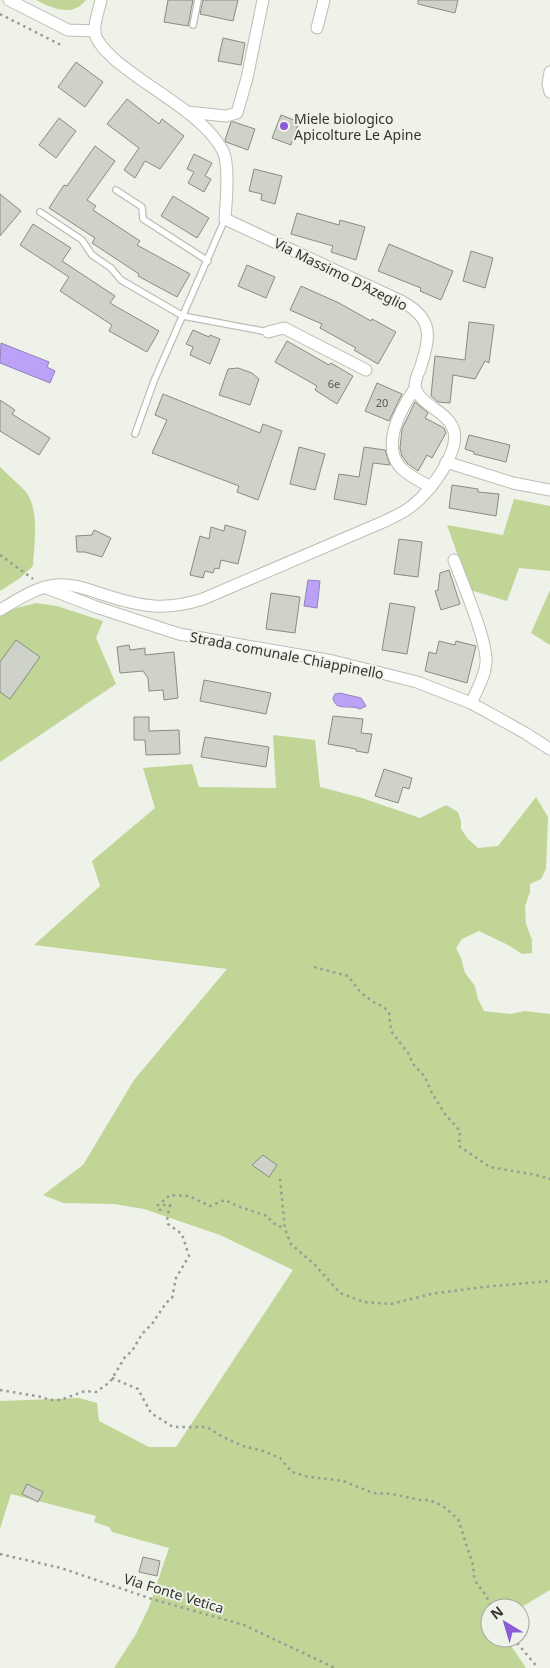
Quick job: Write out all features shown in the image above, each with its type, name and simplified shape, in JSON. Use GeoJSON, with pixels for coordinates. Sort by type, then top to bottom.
{"type":"FeatureCollection","features":[{"type":"Feature","properties":{"kind":"street"},"geometry":{"type":"LineString","coordinates":[[9,0],[68,30],[95,31]]}},
{"type":"Feature","properties":{"kind":"street"},"geometry":{"type":"LineString","coordinates":[[101,0],[95,31],[103,48],[123,66],[200,122],[214,137],[224,153],[227,177],[225,219]]}},
{"type":"Feature","properties":{"kind":"street"},"geometry":{"type":"LineString","coordinates":[[186,112],[226,116],[237,113],[247,78],[262,0]]}},
{"type":"Feature","properties":{"kind":"street"},"geometry":{"type":"LineString","coordinates":[[317,28],[324,0]]}},
{"type":"Feature","properties":{"kind":"street"},"geometry":{"type":"LineString","coordinates":[[550,72],[548,84],[550,92]]}},
{"type":"Feature","properties":{"kind":"street","name":"Via Massimo D'Azeglio"},"geometry":{"type":"LineString","coordinates":[[225,219],[401,302],[418,312],[424,320],[429,334],[427,348],[415,381],[415,388],[399,413],[393,436],[393,451],[394,457],[401,468],[431,487]]}},
{"type":"Feature","properties":{"kind":"street"},"geometry":{"type":"LineString","coordinates":[[268,332],[284,328],[366,370]]}},
{"type":"Feature","properties":{"kind":"street"},"geometry":{"type":"LineString","coordinates":[[0,610],[44,587],[60,584],[156,607],[184,604],[214,594],[395,516],[411,507],[431,487],[446,462],[454,443],[454,429],[445,418],[422,400],[415,388]]}},
{"type":"Feature","properties":{"kind":"street"},"geometry":{"type":"LineString","coordinates":[[446,462],[513,483],[550,490]]}},
{"type":"Feature","properties":{"kind":"street"},"geometry":{"type":"LineString","coordinates":[[454,560],[483,640],[487,657],[485,671],[471,703]]}},
{"type":"Feature","properties":{"kind":"street","name":"Strada comunale Chiappinello"},"geometry":{"type":"LineString","coordinates":[[44,587],[96,607],[179,634],[286,652],[368,669],[417,682],[471,703],[550,749]]}},
{"type":"Feature","properties":{"kind":"lane"},"geometry":{"type":"LineString","coordinates":[[192,25],[198,0]]}},
{"type":"Feature","properties":{"kind":"lane"},"geometry":{"type":"LineString","coordinates":[[116,190],[142,207],[143,219],[208,260]]}},
{"type":"Feature","properties":{"kind":"lane"},"geometry":{"type":"LineString","coordinates":[[40,212],[82,240],[92,255],[111,268],[121,280],[183,316],[268,332]]}},
{"type":"Feature","properties":{"kind":"lane"},"geometry":{"type":"LineString","coordinates":[[135,434],[154,381],[225,219]]}},
{"type":"Feature","properties":{"kind":"path"},"geometry":{"type":"LineString","coordinates":[[0,14],[58,44],[68,30]]}},
{"type":"Feature","properties":{"kind":"path"},"geometry":{"type":"LineString","coordinates":[[0,555],[44,587]]}},
{"type":"Feature","properties":{"kind":"path"},"geometry":{"type":"LineString","coordinates":[[314,967],[348,976],[361,993],[375,1004],[384,1007],[389,1013],[391,1031],[408,1053],[413,1064],[425,1077],[445,1114],[460,1131],[460,1146],[490,1167],[550,1179]]}},
{"type":"Feature","properties":{"kind":"path"},"geometry":{"type":"LineString","coordinates":[[280,1179],[285,1230],[291,1244],[315,1265],[340,1294],[364,1302],[391,1304],[431,1294],[483,1287],[550,1283]]}},
{"type":"Feature","properties":{"kind":"path"},"geometry":{"type":"LineString","coordinates":[[0,1390],[36,1395],[49,1400],[60,1400],[85,1392],[96,1392],[110,1382],[125,1357],[132,1351],[142,1334],[172,1298],[176,1278],[189,1256],[182,1234],[168,1224],[170,1205],[164,1205],[160,1210],[157,1206],[170,1195],[184,1195],[210,1206],[225,1200],[267,1216],[273,1223],[285,1230]]}},
{"type":"Feature","properties":{"kind":"path"},"geometry":{"type":"LineString","coordinates":[[112,1378],[138,1389],[151,1413],[173,1427],[207,1427],[242,1446],[280,1458],[292,1472],[309,1477],[343,1481],[373,1493],[429,1500],[443,1506],[458,1519],[474,1565],[474,1576],[477,1584],[487,1598]]}},
{"type":"Feature","properties":{"kind":"path","name":"Via Fonte Vetica"},"geometry":{"type":"LineString","coordinates":[[0,1554],[61,1568],[152,1599],[244,1625],[335,1668]]}},
{"type":"Feature","properties":{"kind":"path"},"geometry":{"type":"LineString","coordinates":[[521,1648],[538,1668]]}},
{"type":"Feature","properties":{"kind":"green space"},"geometry":{"type":"Polygon","coordinates":[[[36,0],[86,0],[75,9],[62,10],[36,0]]]}},
{"type":"Feature","properties":{"kind":"green space"},"geometry":{"type":"Polygon","coordinates":[[[0,467],[26,492],[33,508],[35,528],[33,566],[20,578],[0,591],[0,467]]]}},
{"type":"Feature","properties":{"kind":"green space"},"geometry":{"type":"Polygon","coordinates":[[[514,499],[550,506],[550,571],[519,568],[507,601],[470,590],[447,525],[503,535],[514,499]]]}},
{"type":"Feature","properties":{"kind":"green space"},"geometry":{"type":"Polygon","coordinates":[[[550,590],[550,645],[531,633],[550,590]]]}},
{"type":"Feature","properties":{"kind":"green space"},"geometry":{"type":"Polygon","coordinates":[[[36,603],[57,606],[103,621],[96,638],[116,684],[0,762],[0,616],[13,609],[36,603]]]}},
{"type":"Feature","properties":{"kind":"green space"},"geometry":{"type":"Polygon","coordinates":[[[273,735],[315,740],[320,787],[362,798],[420,818],[446,805],[458,812],[461,829],[478,848],[498,846],[536,797],[548,817],[546,869],[541,879],[530,884],[530,892],[525,906],[526,924],[532,940],[532,953],[522,954],[479,931],[462,939],[456,948],[465,973],[475,986],[478,999],[484,1011],[510,1014],[525,1011],[550,1014],[550,1590],[530,1602],[530,1598],[480,1598],[480,1648],[513,1648],[526,1668],[114,1668],[136,1634],[149,1607],[169,1548],[112,1532],[109,1527],[94,1522],[96,1516],[11,1494],[0,1529],[0,1401],[79,1398],[97,1403],[99,1421],[149,1447],[176,1447],[293,1270],[220,1235],[144,1209],[114,1204],[63,1203],[43,1195],[83,1165],[134,1080],[227,969],[34,945],[100,886],[92,861],[155,808],[143,768],[192,764],[199,787],[276,788],[273,735]]]}},
{"type":"Feature","properties":{"kind":"shaded area"},"geometry":{"type":"Polygon","coordinates":[[[1,343],[49,362],[47,367],[55,371],[50,383],[0,363],[1,343]]]}},
{"type":"Feature","properties":{"kind":"shaded area"},"geometry":{"type":"Polygon","coordinates":[[[308,580],[320,581],[317,608],[304,606],[308,580]]]}},
{"type":"Feature","properties":{"kind":"shaded area"},"geometry":{"type":"Polygon","coordinates":[[[340,693],[361,698],[366,706],[360,709],[337,705],[333,698],[335,694],[340,693]]]}},
{"type":"Feature","properties":{"kind":"building"},"geometry":{"type":"Polygon","coordinates":[[[168,0],[193,0],[188,26],[164,22],[168,0]]]}},
{"type":"Feature","properties":{"kind":"building"},"geometry":{"type":"Polygon","coordinates":[[[203,0],[238,0],[233,21],[200,14],[203,0]]]}},
{"type":"Feature","properties":{"kind":"building"},"geometry":{"type":"Polygon","coordinates":[[[418,0],[458,0],[455,13],[418,4],[418,0]]]}},
{"type":"Feature","properties":{"kind":"building"},"geometry":{"type":"Polygon","coordinates":[[[223,38],[245,43],[241,65],[218,61],[223,38]]]}},
{"type":"Feature","properties":{"kind":"building"},"geometry":{"type":"Polygon","coordinates":[[[76,62],[103,82],[85,107],[58,87],[76,62]]]}},
{"type":"Feature","properties":{"kind":"building"},"geometry":{"type":"Polygon","coordinates":[[[127,99],[159,124],[162,119],[184,136],[160,169],[145,161],[135,178],[124,170],[139,148],[107,124],[127,99]]]}},
{"type":"Feature","properties":{"kind":"building"},"geometry":{"type":"Polygon","coordinates":[[[281,115],[299,122],[291,145],[272,138],[281,115]]]}},
{"type":"Feature","properties":{"kind":"building"},"geometry":{"type":"Polygon","coordinates":[[[59,118],[76,131],[56,158],[39,145],[59,118]]]}},
{"type":"Feature","properties":{"kind":"building"},"geometry":{"type":"Polygon","coordinates":[[[231,122],[255,129],[248,150],[226,142],[231,122]]]}},
{"type":"Feature","properties":{"kind":"building"},"geometry":{"type":"Polygon","coordinates":[[[95,146],[115,161],[87,200],[96,206],[93,210],[140,241],[137,245],[190,274],[177,297],[138,276],[139,274],[92,243],[95,238],[49,208],[64,185],[67,186],[95,146]]]}},
{"type":"Feature","properties":{"kind":"building"},"geometry":{"type":"Polygon","coordinates":[[[194,154],[212,163],[205,176],[211,179],[204,192],[188,183],[194,172],[187,169],[194,154]]]}},
{"type":"Feature","properties":{"kind":"building"},"geometry":{"type":"Polygon","coordinates":[[[254,169],[282,176],[275,204],[261,200],[262,194],[249,191],[254,169]]]}},
{"type":"Feature","properties":{"kind":"building"},"geometry":{"type":"Polygon","coordinates":[[[0,194],[21,211],[0,236],[0,194]]]}},
{"type":"Feature","properties":{"kind":"building"},"geometry":{"type":"Polygon","coordinates":[[[173,196],[209,218],[197,238],[161,216],[173,196]]]}},
{"type":"Feature","properties":{"kind":"building"},"geometry":{"type":"Polygon","coordinates":[[[297,213],[339,225],[340,220],[365,227],[356,260],[331,252],[333,246],[291,234],[297,213]]]}},
{"type":"Feature","properties":{"kind":"building"},"geometry":{"type":"Polygon","coordinates":[[[33,224],[71,248],[62,261],[115,296],[110,303],[159,331],[147,352],[109,331],[112,325],[60,291],[69,277],[20,245],[33,224]]]}},
{"type":"Feature","properties":{"kind":"building"},"geometry":{"type":"Polygon","coordinates":[[[389,244],[453,271],[441,300],[420,291],[421,288],[378,271],[389,244]]]}},
{"type":"Feature","properties":{"kind":"building"},"geometry":{"type":"Polygon","coordinates":[[[471,251],[493,258],[485,288],[463,281],[471,251]]]}},
{"type":"Feature","properties":{"kind":"building"},"geometry":{"type":"Polygon","coordinates":[[[247,265],[275,277],[266,298],[238,286],[247,265]]]}},
{"type":"Feature","properties":{"kind":"building"},"geometry":{"type":"Polygon","coordinates":[[[301,286],[396,332],[378,364],[354,350],[356,348],[320,328],[322,324],[290,310],[301,286]]]}},
{"type":"Feature","properties":{"kind":"building"},"geometry":{"type":"Polygon","coordinates":[[[469,322],[494,325],[489,363],[485,361],[475,379],[453,375],[450,403],[438,402],[431,396],[435,356],[465,360],[469,322]]]}},
{"type":"Feature","properties":{"kind":"building"},"geometry":{"type":"Polygon","coordinates":[[[193,330],[209,337],[210,335],[220,339],[210,364],[190,355],[193,347],[186,344],[193,330]]]}},
{"type":"Feature","properties":{"kind":"building"},"geometry":{"type":"Polygon","coordinates":[[[287,341],[329,365],[331,363],[353,376],[337,404],[315,390],[317,386],[275,362],[287,341]]]}},
{"type":"Feature","properties":{"kind":"building"},"geometry":{"type":"Polygon","coordinates":[[[238,368],[252,373],[259,379],[250,405],[219,395],[228,369],[238,368]]]}},
{"type":"Feature","properties":{"kind":"building"},"geometry":{"type":"Polygon","coordinates":[[[377,383],[402,394],[389,421],[365,411],[377,383]]]}},
{"type":"Feature","properties":{"kind":"building"},"geometry":{"type":"Polygon","coordinates":[[[163,394],[260,433],[263,424],[282,431],[258,500],[237,492],[239,486],[152,453],[167,420],[155,415],[163,394]]]}},
{"type":"Feature","properties":{"kind":"building"},"geometry":{"type":"Polygon","coordinates":[[[0,400],[15,410],[12,414],[50,438],[39,455],[0,431],[0,400]]]}},
{"type":"Feature","properties":{"kind":"building"},"geometry":{"type":"Polygon","coordinates":[[[415,402],[428,413],[425,418],[444,428],[446,433],[432,458],[427,455],[418,471],[407,463],[402,456],[400,448],[402,429],[415,402]]]}},
{"type":"Feature","properties":{"kind":"building"},"geometry":{"type":"Polygon","coordinates":[[[469,435],[510,445],[506,462],[474,454],[474,452],[465,449],[469,435]]]}},
{"type":"Feature","properties":{"kind":"building"},"geometry":{"type":"Polygon","coordinates":[[[299,447],[325,454],[315,490],[290,484],[299,447]]]}},
{"type":"Feature","properties":{"kind":"building"},"geometry":{"type":"Polygon","coordinates":[[[364,447],[385,450],[390,465],[373,463],[366,505],[334,499],[339,474],[359,477],[364,447]]]}},
{"type":"Feature","properties":{"kind":"building"},"geometry":{"type":"Polygon","coordinates":[[[452,485],[478,489],[478,492],[499,494],[496,516],[449,508],[452,485]]]}},
{"type":"Feature","properties":{"kind":"building"},"geometry":{"type":"Polygon","coordinates":[[[225,525],[246,531],[238,564],[221,560],[219,569],[215,568],[213,573],[205,571],[203,578],[190,575],[200,536],[209,539],[211,527],[224,531],[225,525]]]}},
{"type":"Feature","properties":{"kind":"building"},"geometry":{"type":"Polygon","coordinates":[[[94,530],[111,538],[102,557],[85,552],[77,552],[76,536],[92,535],[94,530]]]}},
{"type":"Feature","properties":{"kind":"building"},"geometry":{"type":"Polygon","coordinates":[[[399,539],[422,542],[418,577],[394,574],[399,539]]]}},
{"type":"Feature","properties":{"kind":"building"},"geometry":{"type":"Polygon","coordinates":[[[449,570],[460,604],[441,610],[435,591],[438,590],[440,573],[449,570]]]}},
{"type":"Feature","properties":{"kind":"building"},"geometry":{"type":"Polygon","coordinates":[[[271,593],[300,597],[295,633],[266,629],[271,593]]]}},
{"type":"Feature","properties":{"kind":"building"},"geometry":{"type":"Polygon","coordinates":[[[390,603],[415,607],[407,654],[382,650],[390,603]]]}},
{"type":"Feature","properties":{"kind":"building"},"geometry":{"type":"Polygon","coordinates":[[[16,640],[40,657],[10,699],[0,692],[0,662],[16,640]]]}},
{"type":"Feature","properties":{"kind":"building"},"geometry":{"type":"Polygon","coordinates":[[[439,641],[455,645],[456,641],[476,646],[467,683],[425,671],[429,652],[436,654],[439,641]]]}},
{"type":"Feature","properties":{"kind":"building"},"geometry":{"type":"Polygon","coordinates":[[[129,645],[130,650],[145,648],[145,655],[174,652],[178,698],[164,700],[163,690],[149,691],[148,678],[143,671],[120,673],[117,647],[129,645]]]}},
{"type":"Feature","properties":{"kind":"building"},"geometry":{"type":"Polygon","coordinates":[[[204,680],[271,693],[266,714],[200,701],[204,680]]]}},
{"type":"Feature","properties":{"kind":"building"},"geometry":{"type":"Polygon","coordinates":[[[333,716],[363,719],[361,733],[372,734],[368,753],[328,744],[333,716]]]}},
{"type":"Feature","properties":{"kind":"building"},"geometry":{"type":"Polygon","coordinates":[[[134,717],[149,717],[149,731],[179,730],[180,754],[146,755],[145,740],[134,740],[134,717]]]}},
{"type":"Feature","properties":{"kind":"building"},"geometry":{"type":"Polygon","coordinates":[[[205,737],[269,747],[266,767],[201,757],[205,737]]]}},
{"type":"Feature","properties":{"kind":"building"},"geometry":{"type":"Polygon","coordinates":[[[384,769],[412,778],[409,789],[403,787],[398,803],[375,796],[384,769]]]}},
{"type":"Feature","properties":{"kind":"building"},"geometry":{"type":"Polygon","coordinates":[[[263,1155],[277,1165],[269,1177],[252,1165],[263,1155]]]}},
{"type":"Feature","properties":{"kind":"building"},"geometry":{"type":"Polygon","coordinates":[[[27,1484],[43,1492],[38,1502],[22,1494],[27,1484]]]}},
{"type":"Feature","properties":{"kind":"building"},"geometry":{"type":"Polygon","coordinates":[[[143,1557],[160,1561],[157,1576],[139,1572],[143,1557]]]}},
{"type":"Feature","properties":{"kind":"place","name":"Miele biologico Apicolture Le Apine"},"geometry":{"type":"Point","coordinates":[284,126]}}]}
